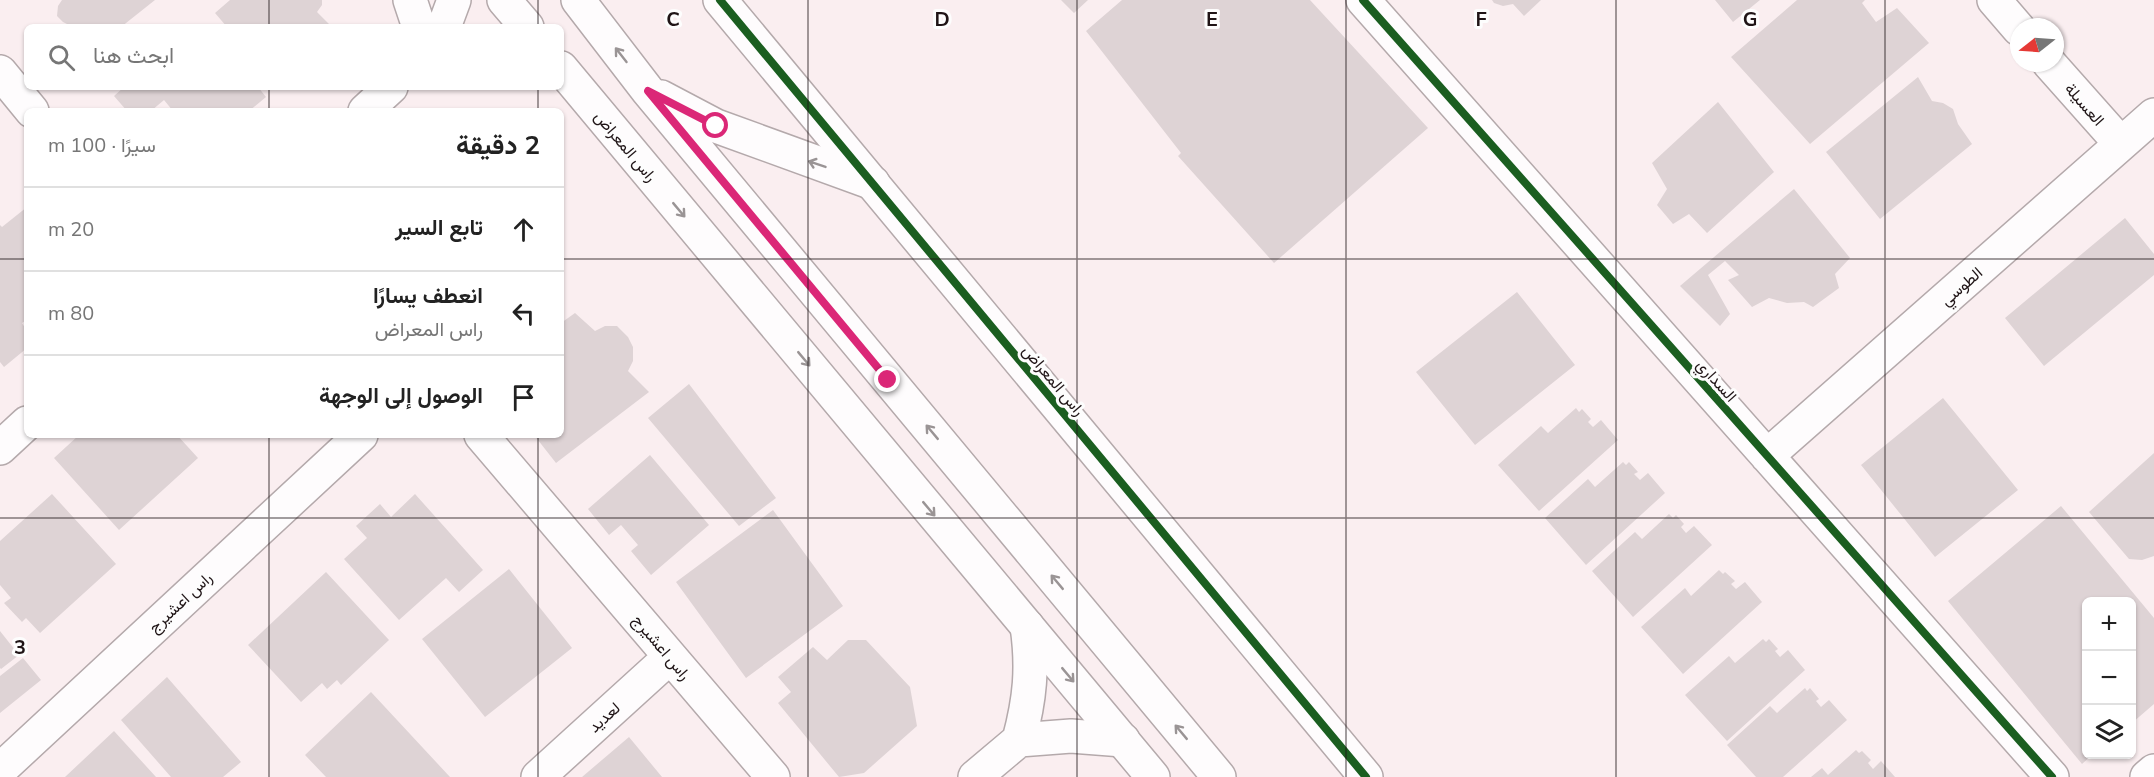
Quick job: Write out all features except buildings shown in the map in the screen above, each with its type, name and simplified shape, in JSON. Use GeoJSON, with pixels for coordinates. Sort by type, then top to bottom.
{"type":"FeatureCollection","features":[{"type":"Feature","properties":{"kind":"street"},"geometry":{"type":"LineString","coordinates":[[410,0],[418,24]]}},
{"type":"Feature","properties":{"kind":"street"},"geometry":{"type":"LineString","coordinates":[[445,24],[454,0]]}},
{"type":"Feature","properties":{"kind":"street"},"geometry":{"type":"LineString","coordinates":[[504,0],[524,24]]}},
{"type":"Feature","properties":{"kind":"street"},"geometry":{"type":"LineString","coordinates":[[578,0],[648,91],[1219,777]]}},
{"type":"Feature","properties":{"kind":"street","name":"راس المعراض"},"geometry":{"type":"LineString","coordinates":[[720,0],[1366,777]]}},
{"type":"Feature","properties":{"kind":"street","name":"السداري"},"geometry":{"type":"LineString","coordinates":[[1363,0],[2052,777]]}},
{"type":"Feature","properties":{"kind":"street"},"geometry":{"type":"LineString","coordinates":[[1994,0],[2010,18]]}},
{"type":"Feature","properties":{"kind":"street"},"geometry":{"type":"LineString","coordinates":[[0,72],[30,108]]}},
{"type":"Feature","properties":{"kind":"street","name":"راس المعراض"},"geometry":{"type":"LineString","coordinates":[[564,72],[1153,777]]}},
{"type":"Feature","properties":{"kind":"street","name":"العسيلة"},"geometry":{"type":"LineString","coordinates":[[2057,72],[2121,144]]}},
{"type":"Feature","properties":{"kind":"street"},"geometry":{"type":"LineString","coordinates":[[368,108],[388,90]]}},
{"type":"Feature","properties":{"kind":"street"},"geometry":{"type":"LineString","coordinates":[[648,91],[716,126],[873,183]]}},
{"type":"Feature","properties":{"kind":"street","name":"الطوسي"},"geometry":{"type":"LineString","coordinates":[[1767,456],[2154,115]]}},
{"type":"Feature","properties":{"kind":"street"},"geometry":{"type":"LineString","coordinates":[[0,448],[24,426]]}},
{"type":"Feature","properties":{"kind":"street","name":"راس اعشيرج"},"geometry":{"type":"LineString","coordinates":[[0,770],[359,438]]}},
{"type":"Feature","properties":{"kind":"street","name":"راس اعشيرج"},"geometry":{"type":"LineString","coordinates":[[484,438],[773,777]]}},
{"type":"Feature","properties":{"kind":"street"},"geometry":{"type":"LineString","coordinates":[[975,777],[1018,740],[1031,684],[1031,655],[1027,626]]}},
{"type":"Feature","properties":{"kind":"street","name":"لعديد"},"geometry":{"type":"LineString","coordinates":[[538,777],[670,657]]}},
{"type":"Feature","properties":{"kind":"street"},"geometry":{"type":"LineString","coordinates":[[1018,740],[1071,736],[1123,740]]}},
{"type":"Feature","properties":{"kind":"street"},"geometry":{"type":"LineString","coordinates":[[2147,777],[2154,771]]}},
{"type":"Feature","properties":{"kind":"cycle path"},"geometry":{"type":"LineString","coordinates":[[720,0],[1366,777]]}},
{"type":"Feature","properties":{"kind":"cycle path"},"geometry":{"type":"LineString","coordinates":[[1363,0],[2052,777]]}},
{"type":"Feature","properties":{"kind":"route"},"geometry":{"type":"LineString","coordinates":[[716,126],[648,91],[888,380]]}}]}
